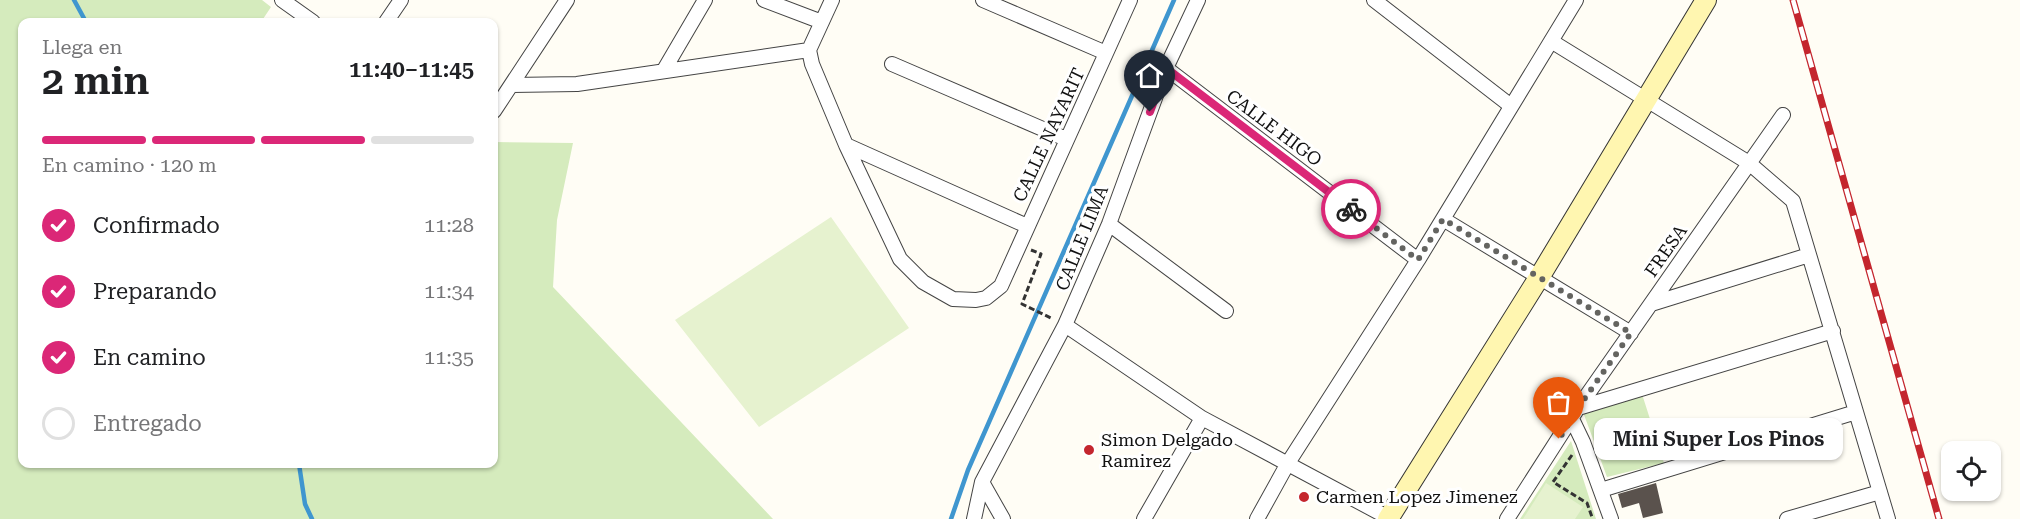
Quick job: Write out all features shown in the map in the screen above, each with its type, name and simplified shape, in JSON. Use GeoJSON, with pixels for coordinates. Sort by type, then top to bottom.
{"type":"FeatureCollection","features":[{"type":"Feature","properties":{"kind":"street"},"geometry":{"type":"LineString","coordinates":[[282,0],[307,18]]}},
{"type":"Feature","properties":{"kind":"street"},"geometry":{"type":"LineString","coordinates":[[389,18],[401,0]]}},
{"type":"Feature","properties":{"kind":"street"},"geometry":{"type":"LineString","coordinates":[[498,105],[567,0]]}},
{"type":"Feature","properties":{"kind":"street"},"geometry":{"type":"LineString","coordinates":[[664,70],[705,0]]}},
{"type":"Feature","properties":{"kind":"street"},"geometry":{"type":"LineString","coordinates":[[764,0],[822,22]]}},
{"type":"Feature","properties":{"kind":"street"},"geometry":{"type":"LineString","coordinates":[[832,0],[810,50],[812,64],[846,145],[1027,226]]}},
{"type":"Feature","properties":{"kind":"street"},"geometry":{"type":"LineString","coordinates":[[983,0],[1106,53]]}},
{"type":"Feature","properties":{"kind":"street","name":"CALLE NAYARIT"},"geometry":{"type":"LineString","coordinates":[[846,145],[900,260],[923,282],[953,299],[986,298],[1000,286],[1130,0]]}},
{"type":"Feature","properties":{"kind":"street","name":"CALLE LIMA"},"geometry":{"type":"LineString","coordinates":[[974,519],[982,482],[1065,325],[1108,224],[1166,68],[1198,0]]}},
{"type":"Feature","properties":{"kind":"street"},"geometry":{"type":"LineString","coordinates":[[1374,0],[1512,106]]}},
{"type":"Feature","properties":{"kind":"street"},"geometry":{"type":"LineString","coordinates":[[1257,519],[1288,463],[1418,260],[1576,0]]}},
{"type":"Feature","properties":{"kind":"street"},"geometry":{"type":"LineString","coordinates":[[1065,325],[1202,418],[1389,519],[1540,276],[1706,0]]}},
{"type":"Feature","properties":{"kind":"street"},"geometry":{"type":"LineString","coordinates":[[1551,41],[1749,163],[1792,201],[1888,519]]}},
{"type":"Feature","properties":{"kind":"street"},"geometry":{"type":"LineString","coordinates":[[512,85],[577,84],[810,50]]}},
{"type":"Feature","properties":{"kind":"street"},"geometry":{"type":"LineString","coordinates":[[892,64],[1066,139]]}},
{"type":"Feature","properties":{"kind":"street","name":"CALLE HIGO"},"geometry":{"type":"LineString","coordinates":[[1166,68],[1418,260]]}},
{"type":"Feature","properties":{"kind":"street","name":"FRESA"},"geometry":{"type":"LineString","coordinates":[[1507,519],[1575,414],[1783,115]]}},
{"type":"Feature","properties":{"kind":"street"},"geometry":{"type":"LineString","coordinates":[[1443,219],[1631,333]]}},
{"type":"Feature","properties":{"kind":"street"},"geometry":{"type":"LineString","coordinates":[[1108,224],[1226,311]]}},
{"type":"Feature","properties":{"kind":"street"},"geometry":{"type":"LineString","coordinates":[[1651,304],[1809,255]]}},
{"type":"Feature","properties":{"kind":"street"},"geometry":{"type":"LineString","coordinates":[[1611,519],[1582,441],[1575,414],[1833,332]]}},
{"type":"Feature","properties":{"kind":"street"},"geometry":{"type":"LineString","coordinates":[[1601,490],[1856,412]]}},
{"type":"Feature","properties":{"kind":"street"},"geometry":{"type":"LineString","coordinates":[[1144,519],[1202,418]]}},
{"type":"Feature","properties":{"kind":"street"},"geometry":{"type":"LineString","coordinates":[[982,482],[1003,519]]}},
{"type":"Feature","properties":{"kind":"street"},"geometry":{"type":"LineString","coordinates":[[1787,519],[1880,492]]}},
{"type":"Feature","properties":{"kind":"path"},"geometry":{"type":"LineString","coordinates":[[1019,244],[1041,254],[1022,304],[1065,325]]}},
{"type":"Feature","properties":{"kind":"path"},"geometry":{"type":"LineString","coordinates":[[1582,441],[1553,482],[1587,503],[1593,517]]}},
{"type":"Feature","properties":{"kind":"green space"},"geometry":{"type":"Polygon","coordinates":[[[0,0],[262,0],[271,7],[264,18],[18,18],[18,468],[498,468],[498,142],[573,143],[557,220],[553,287],[773,519],[0,519],[0,0]]]}},
{"type":"Feature","properties":{"kind":"green space"},"geometry":{"type":"Polygon","coordinates":[[[831,217],[909,328],[759,427],[675,320],[831,217]]]}},
{"type":"Feature","properties":{"kind":"green space"},"geometry":{"type":"Polygon","coordinates":[[[1642,394],[1664,463],[1607,477],[1583,412],[1642,394]]]}},
{"type":"Feature","properties":{"kind":"green space"},"geometry":{"type":"Polygon","coordinates":[[[1571,441],[1596,519],[1520,519],[1571,441]]]}},
{"type":"Feature","properties":{"kind":"green space"},"geometry":{"type":"Polygon","coordinates":[[[1546,483],[1583,507],[1575,519],[1523,519],[1546,483]]]}},
{"type":"Feature","properties":{"kind":"building"},"geometry":{"type":"Polygon","coordinates":[[[1656,483],[1663,513],[1643,518],[1639,503],[1622,508],[1618,494],[1656,483]]]}},
{"type":"Feature","properties":{"kind":"waterway"},"geometry":{"type":"LineString","coordinates":[[74,0],[84,18]]}},
{"type":"Feature","properties":{"kind":"waterway"},"geometry":{"type":"LineString","coordinates":[[951,519],[968,470],[1174,0]]}},
{"type":"Feature","properties":{"kind":"waterway"},"geometry":{"type":"LineString","coordinates":[[300,468],[305,504],[312,519]]}},
{"type":"Feature","properties":{"kind":"railway"},"geometry":{"type":"LineString","coordinates":[[1793,0],[1939,519]]}},
{"type":"Feature","properties":{"kind":"way so far"},"geometry":{"type":"LineString","coordinates":[[1351,209],[1418,260],[1443,219],[1631,333],[1559,439]]}},
{"type":"Feature","properties":{"kind":"place","name":"Mini Super Los Pinos"},"geometry":{"type":"Point","coordinates":[1559,439]}},
{"type":"Feature","properties":{"kind":"place","name":"Simon Delgado Ramirez"},"geometry":{"type":"Point","coordinates":[1089,450]}},
{"type":"Feature","properties":{"kind":"place","name":"Carmen Lopez Jimenez"},"geometry":{"type":"Point","coordinates":[1304,497]}},
{"type":"Feature","properties":{"kind":"route"},"geometry":{"type":"LineString","coordinates":[[1150,112],[1166,68],[1351,209]]}}]}
